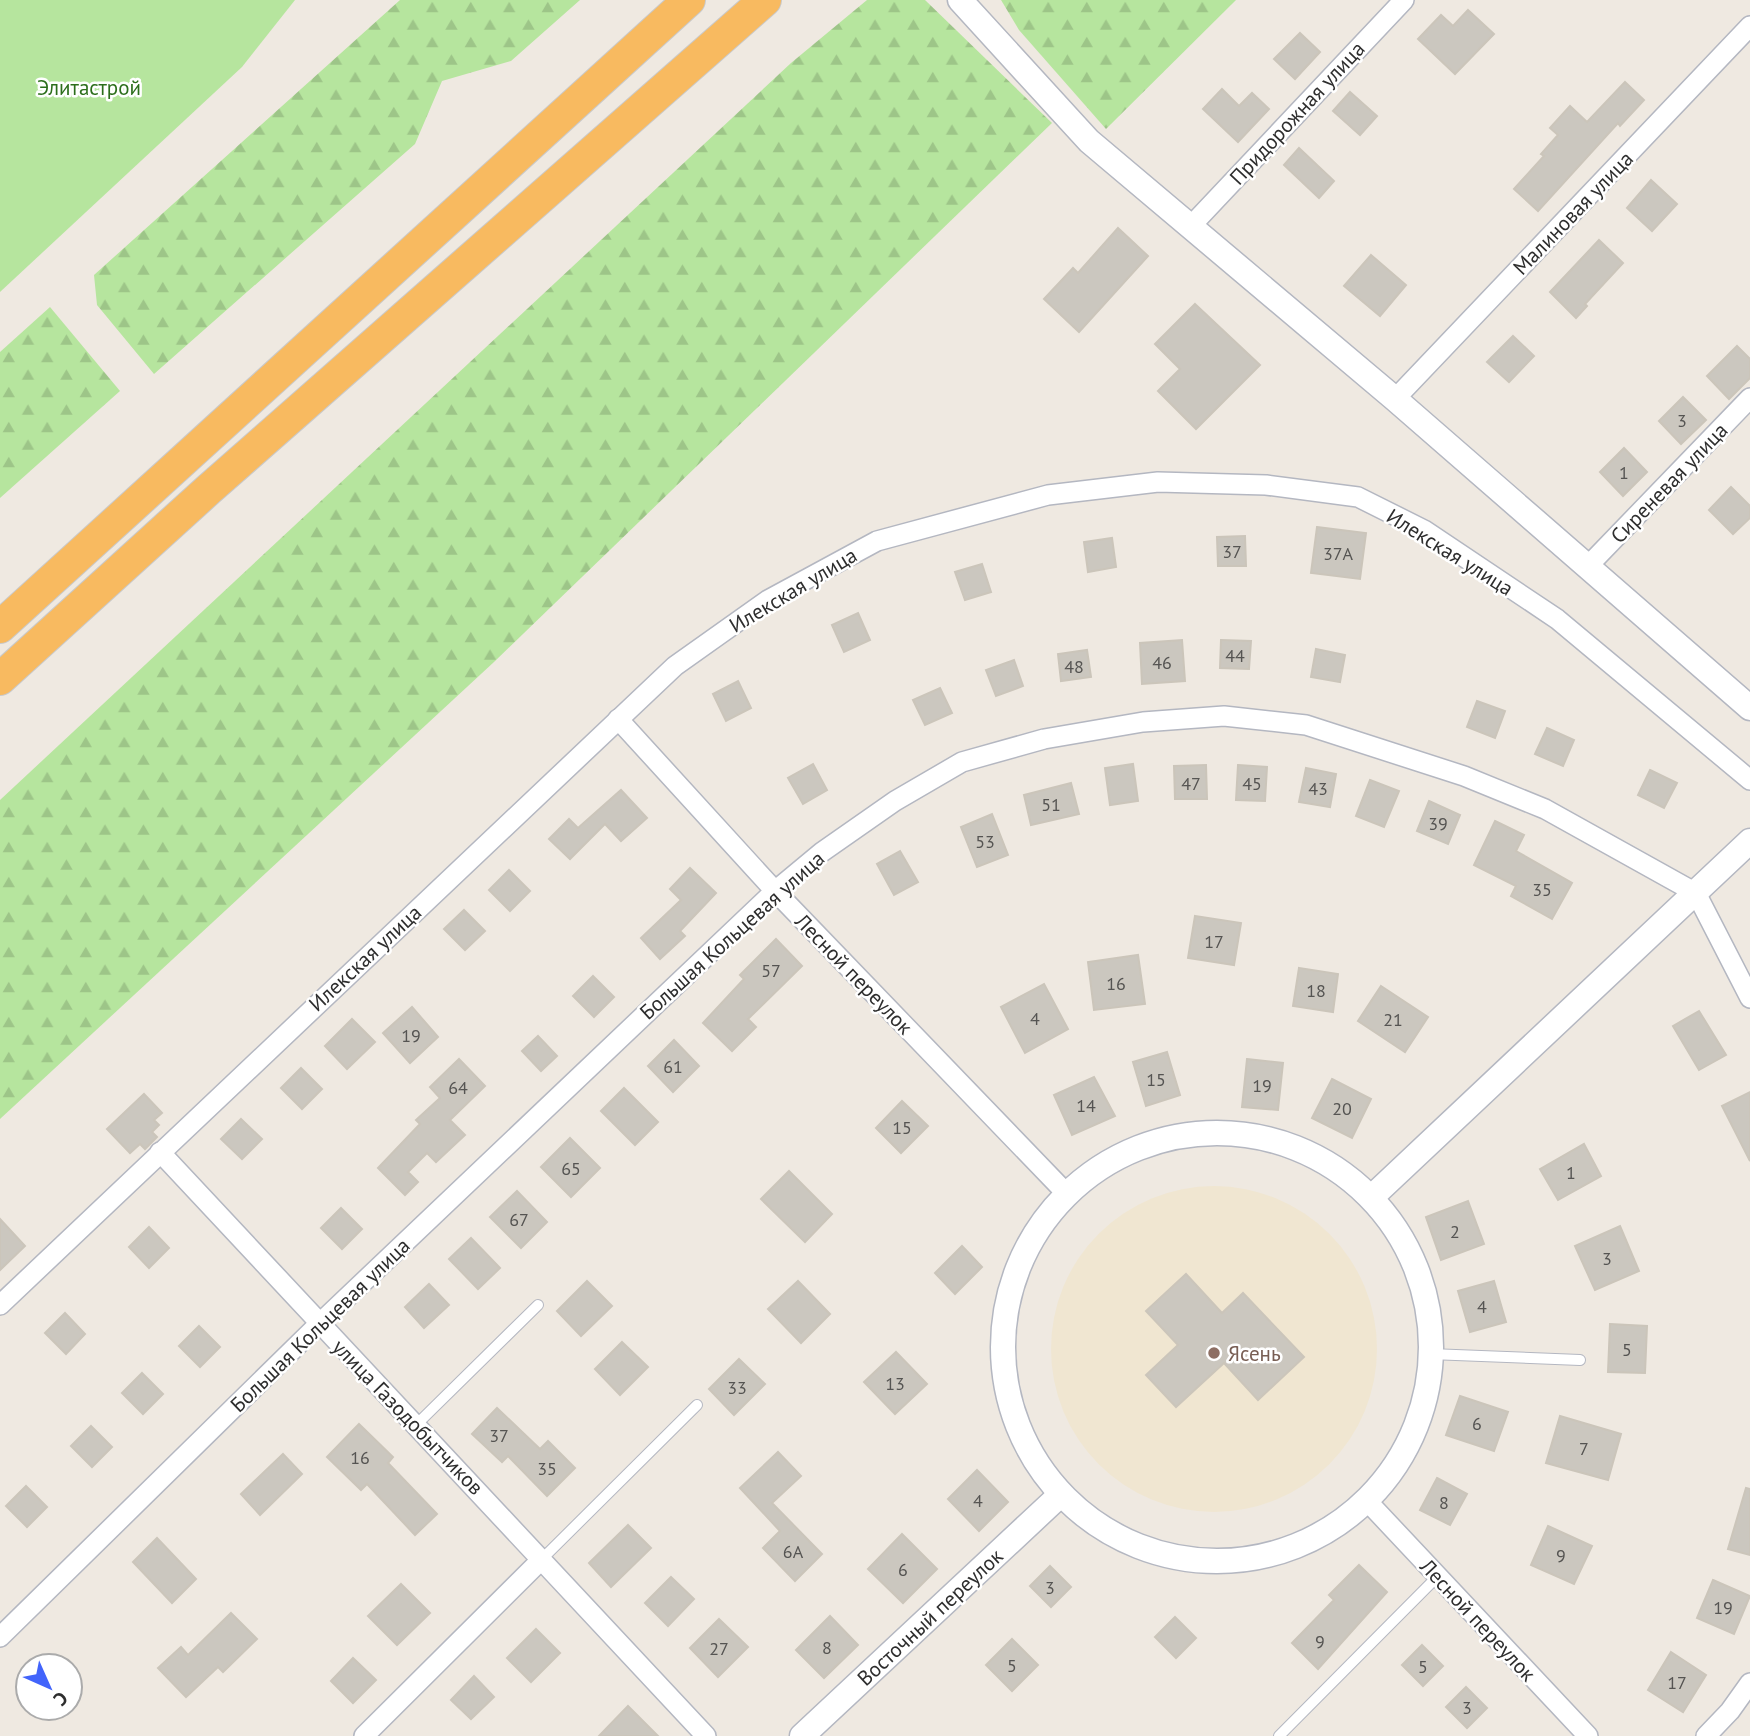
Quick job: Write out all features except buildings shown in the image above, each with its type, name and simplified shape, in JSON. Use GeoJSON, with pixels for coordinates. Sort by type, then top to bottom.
{"type":"FeatureCollection","features":[{"type":"Feature","properties":{"kind":"highway"},"geometry":{"type":"LineString","coordinates":[[0,627],[689,0]]}},
{"type":"Feature","properties":{"kind":"highway"},"geometry":{"type":"LineString","coordinates":[[0,679],[208,490],[765,0]]}},
{"type":"Feature","properties":{"kind":"street"},"geometry":{"type":"LineString","coordinates":[[961,0],[1088,141],[1395,400],[1750,708]]}},
{"type":"Feature","properties":{"kind":"street","name":"Придорожная улица"},"geometry":{"type":"LineString","coordinates":[[1190,226],[1404,0]]}},
{"type":"Feature","properties":{"kind":"street","name":"Малиновая улица"},"geometry":{"type":"LineString","coordinates":[[1395,400],[1750,26]]}},
{"type":"Feature","properties":{"kind":"street","name":"Сиреневая улица"},"geometry":{"type":"LineString","coordinates":[[1587,567],[1750,398]]}},
{"type":"Feature","properties":{"kind":"street","name":"Илекская улица"},"geometry":{"type":"LineString","coordinates":[[0,1305],[675,666],[768,600],[877,541],[1048,495],[1158,482],[1266,485],[1358,498],[1424,530],[1557,619],[1750,780]]}},
{"type":"Feature","properties":{"kind":"street","name":"Большая Кольцевая улица"},"geometry":{"type":"LineString","coordinates":[[0,1637],[319,1324],[775,891],[822,852],[895,801],[962,762],[1044,739],[1143,722],[1224,716],[1306,725],[1464,776],[1545,809],[1696,893]]}},
{"type":"Feature","properties":{"kind":"street","name":"Лесной переулок"},"geometry":{"type":"LineString","coordinates":[[618,719],[775,891],[1066,1193]]}},
{"type":"Feature","properties":{"kind":"street"},"geometry":{"type":"LineString","coordinates":[[1374,1195],[1750,841]]}},
{"type":"Feature","properties":{"kind":"street"},"geometry":{"type":"LineString","coordinates":[[1696,893],[1750,998]]}},
{"type":"Feature","properties":{"kind":"street"},"geometry":{"type":"LineString","coordinates":[[1246,1135],[1312,1155],[1374,1195],[1395,1227],[1417,1271],[1430,1331],[1430,1354],[1429,1375],[1421,1412],[1399,1462],[1369,1503],[1340,1524],[1287,1552],[1239,1560],[1201,1560],[1133,1543],[1058,1497],[1026,1447],[1018,1426],[1011,1406],[1002,1341],[1010,1284],[1043,1223],[1066,1193],[1124,1154],[1182,1136],[1246,1135]]}},
{"type":"Feature","properties":{"kind":"street","name":"улица Газодобытчиков"},"geometry":{"type":"LineString","coordinates":[[160,1152],[706,1736]]}},
{"type":"Feature","properties":{"kind":"street","name":"Восточный переулок"},"geometry":{"type":"LineString","coordinates":[[802,1736],[1058,1497]]}},
{"type":"Feature","properties":{"kind":"street","name":"Лесной переулок"},"geometry":{"type":"LineString","coordinates":[[1369,1503],[1588,1736]]}},
{"type":"Feature","properties":{"kind":"street"},"geometry":{"type":"LineString","coordinates":[[364,1736],[542,1559]]}},
{"type":"Feature","properties":{"kind":"street"},"geometry":{"type":"LineString","coordinates":[[1706,1736],[1730,1712],[1750,1683]]}},
{"type":"Feature","properties":{"kind":"lane"},"geometry":{"type":"LineString","coordinates":[[416,1425],[538,1305]]}},
{"type":"Feature","properties":{"kind":"lane"},"geometry":{"type":"LineString","coordinates":[[1430,1354],[1580,1360]]}},
{"type":"Feature","properties":{"kind":"lane"},"geometry":{"type":"LineString","coordinates":[[542,1559],[697,1405]]}},
{"type":"Feature","properties":{"kind":"lane"},"geometry":{"type":"LineString","coordinates":[[1279,1736],[1437,1577]]}},
{"type":"Feature","properties":{"kind":"shaded area","name":"Ясень"},"geometry":{"type":"Polygon","coordinates":[[[1198,1186],[1230,1186],[1277,1198],[1305,1213],[1330,1233],[1350,1258],[1365,1286],[1374,1317],[1377,1349],[1374,1381],[1365,1412],[1350,1440],[1330,1465],[1305,1485],[1277,1500],[1230,1512],[1198,1512],[1167,1505],[1137,1493],[1110,1475],[1088,1453],[1070,1426],[1058,1396],[1051,1365],[1051,1333],[1058,1302],[1070,1272],[1088,1245],[1110,1223],[1137,1205],[1167,1193],[1198,1186]]]}},
{"type":"Feature","properties":{"kind":"green space","name":"Элитастрой"},"geometry":{"type":"Polygon","coordinates":[[[0,0],[295,0],[242,67],[0,292],[0,0]]]}},
{"type":"Feature","properties":{"kind":"green space"},"geometry":{"type":"Polygon","coordinates":[[[400,0],[580,0],[511,61],[442,81],[415,144],[154,374],[97,305],[94,275],[400,0]]]}},
{"type":"Feature","properties":{"kind":"green space"},"geometry":{"type":"Polygon","coordinates":[[[867,0],[925,0],[1052,123],[494,662],[0,1119],[0,800],[791,63],[867,0]]]}},
{"type":"Feature","properties":{"kind":"green space"},"geometry":{"type":"Polygon","coordinates":[[[1001,0],[1236,0],[1106,129],[1019,30],[1001,0]]]}},
{"type":"Feature","properties":{"kind":"green space"},"geometry":{"type":"Polygon","coordinates":[[[50,307],[120,391],[0,498],[0,352],[50,307]]]}},
{"type":"Feature","properties":{"kind":"place","name":"Ясень"},"geometry":{"type":"Point","coordinates":[1214,1353]}}]}
